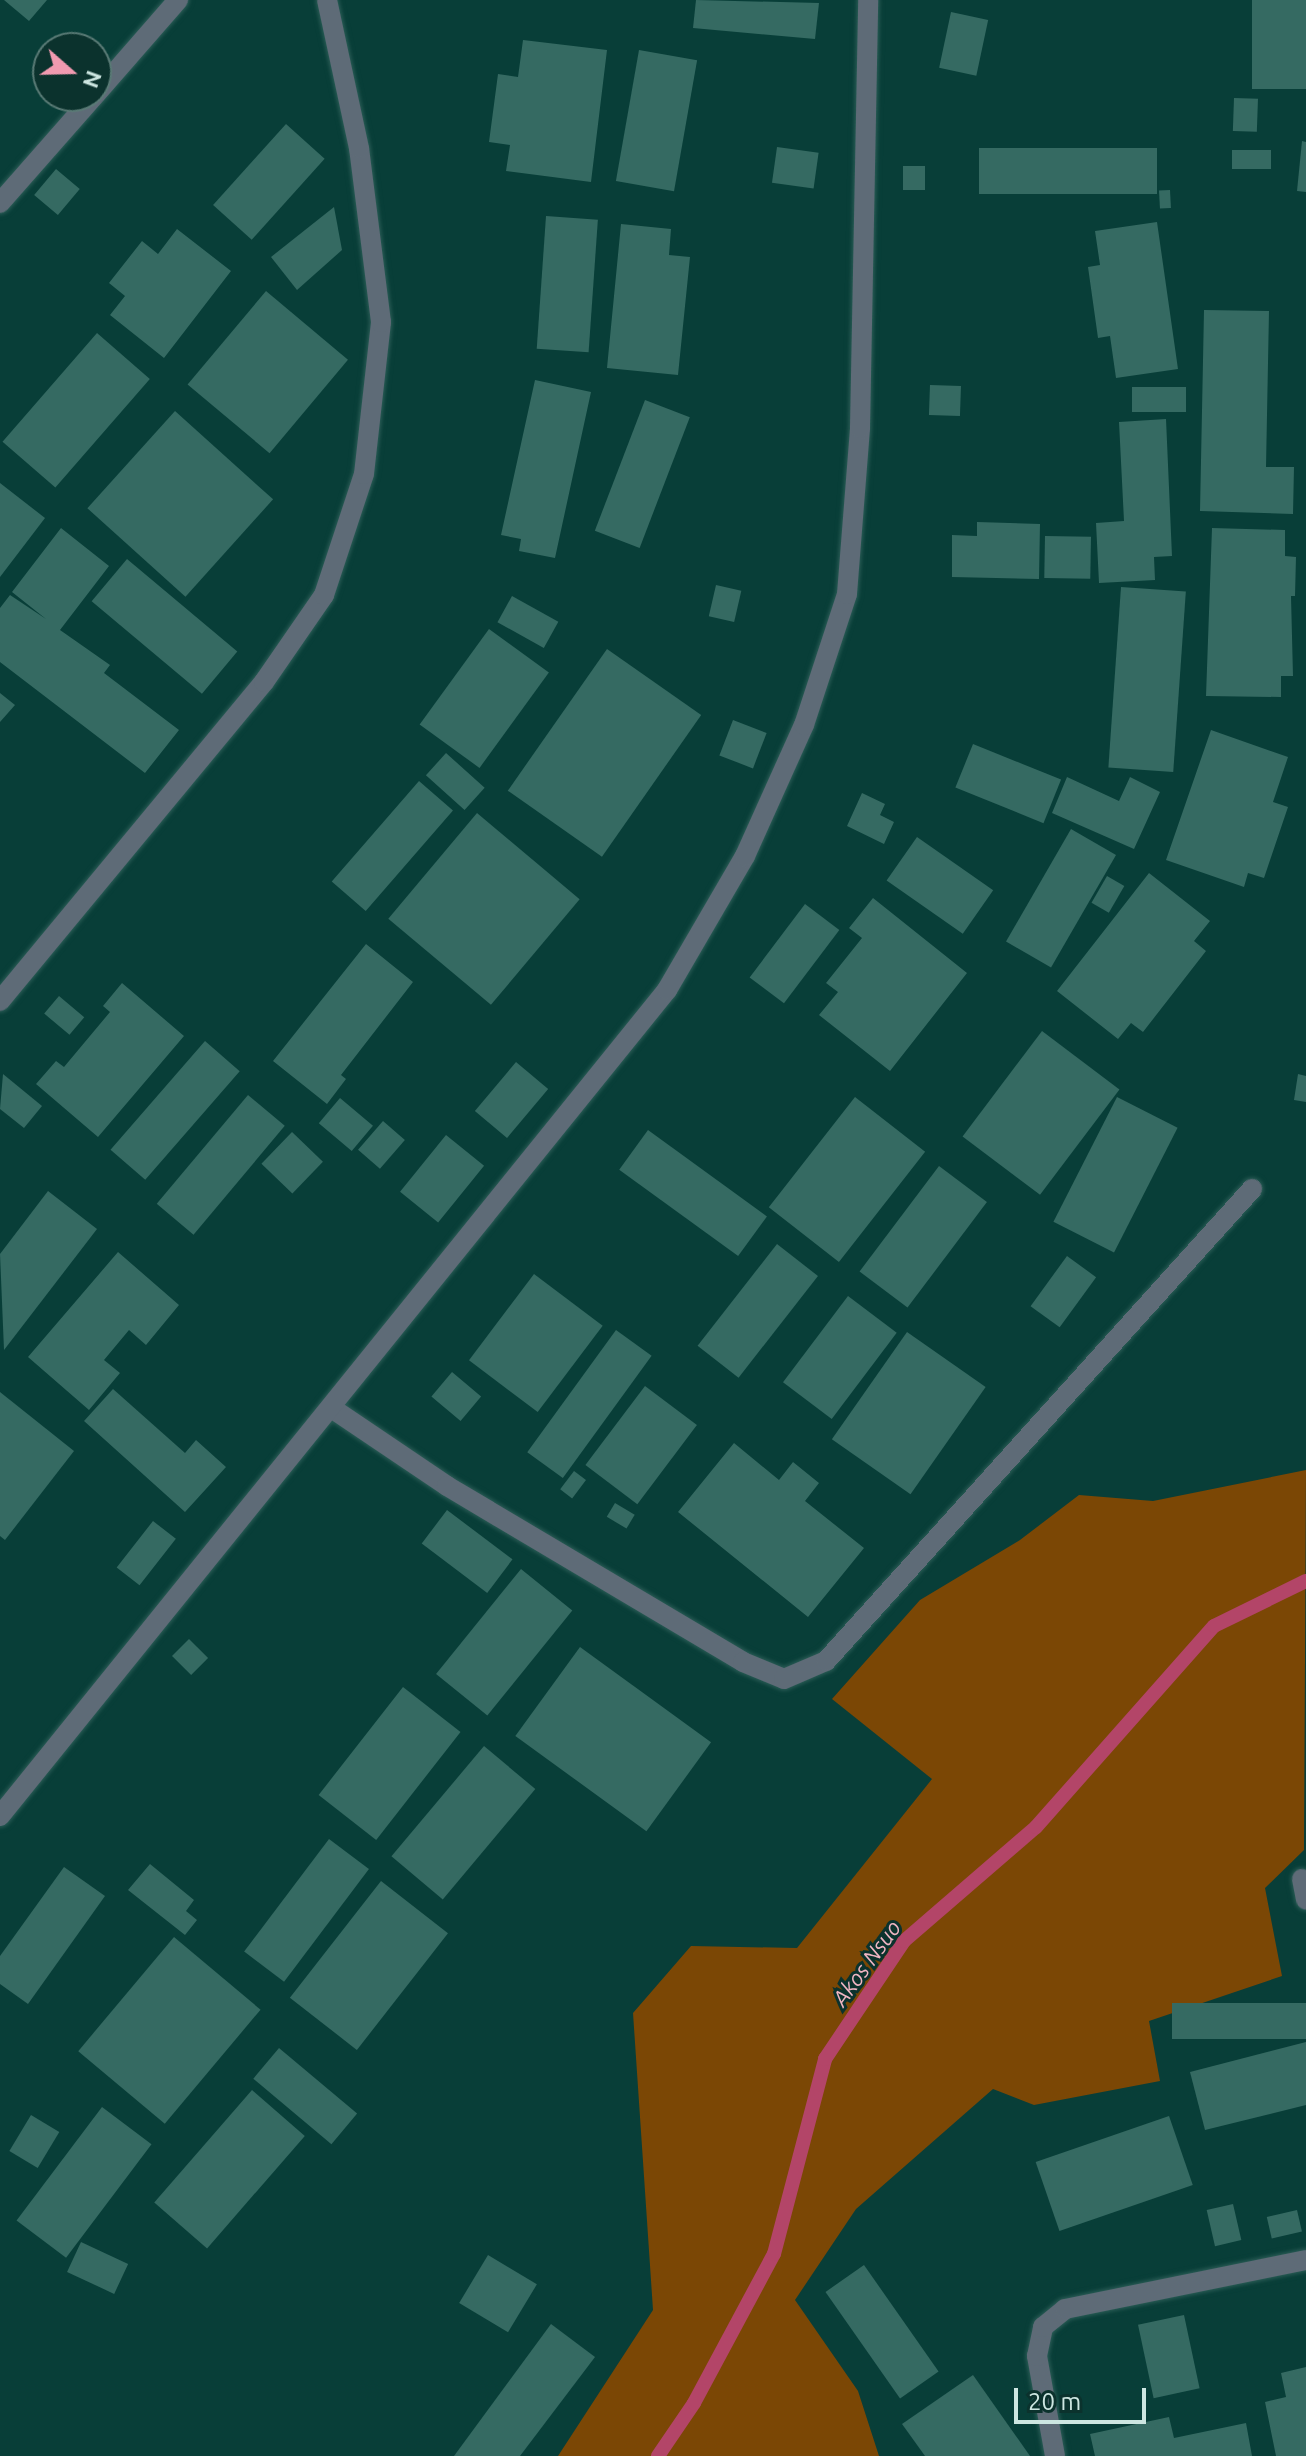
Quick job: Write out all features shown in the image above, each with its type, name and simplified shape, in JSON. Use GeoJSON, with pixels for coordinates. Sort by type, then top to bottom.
{"type":"FeatureCollection","features":[{"type":"Feature","properties":{"kind":"street"},"geometry":{"type":"LineString","coordinates":[[112,76],[178,0]]}},
{"type":"Feature","properties":{"kind":"street"},"geometry":{"type":"LineString","coordinates":[[0,1001],[264,682],[315,608],[364,474],[381,322],[359,148],[327,0]]}},
{"type":"Feature","properties":{"kind":"street"},"geometry":{"type":"LineString","coordinates":[[0,1816],[333,1409],[667,990],[745,856],[804,725],[847,594],[860,428],[868,0]]}},
{"type":"Feature","properties":{"kind":"street"},"geometry":{"type":"LineString","coordinates":[[0,203],[80,112]]}},
{"type":"Feature","properties":{"kind":"street"},"geometry":{"type":"LineString","coordinates":[[333,1409],[447,1486],[743,1662],[784,1679],[826,1661],[1252,1189]]}},
{"type":"Feature","properties":{"kind":"street"},"geometry":{"type":"LineString","coordinates":[[1055,2456],[1037,2356],[1043,2327],[1065,2309],[1306,2260]]}},
{"type":"Feature","properties":{"kind":"shaded area"},"geometry":{"type":"Polygon","coordinates":[[[1306,1470],[1304,1850],[1265,1888],[1282,1976],[1149,2021],[1160,2081],[1034,2105],[993,2089],[856,2209],[795,2300],[858,2391],[879,2456],[558,2456],[653,2310],[633,2013],[691,1946],[797,1948],[932,1779],[832,1699],[920,1600],[1020,1540],[1079,1495],[1153,1501],[1306,1470]]]}},
{"type":"Feature","properties":{"kind":"building"},"geometry":{"type":"Polygon","coordinates":[[[4,0],[47,0],[29,21],[4,0]]]}},
{"type":"Feature","properties":{"kind":"building"},"geometry":{"type":"Polygon","coordinates":[[[696,0],[819,3],[815,39],[693,28],[696,0]]]}},
{"type":"Feature","properties":{"kind":"building"},"geometry":{"type":"Polygon","coordinates":[[[1252,0],[1306,0],[1306,89],[1252,89],[1252,0]]]}},
{"type":"Feature","properties":{"kind":"building"},"geometry":{"type":"Polygon","coordinates":[[[951,12],[988,20],[976,76],[939,68],[951,12]]]}},
{"type":"Feature","properties":{"kind":"building"},"geometry":{"type":"Polygon","coordinates":[[[523,40],[607,50],[591,182],[506,171],[510,145],[489,142],[498,74],[518,77],[523,40]]]}},
{"type":"Feature","properties":{"kind":"building"},"geometry":{"type":"Polygon","coordinates":[[[639,50],[697,60],[674,191],[616,181],[639,50]]]}},
{"type":"Feature","properties":{"kind":"building"},"geometry":{"type":"Polygon","coordinates":[[[1234,98],[1258,99],[1257,132],[1233,131],[1234,98]]]}},
{"type":"Feature","properties":{"kind":"building"},"geometry":{"type":"Polygon","coordinates":[[[286,124],[325,159],[252,240],[213,205],[286,124]]]}},
{"type":"Feature","properties":{"kind":"building"},"geometry":{"type":"Polygon","coordinates":[[[1302,141],[1306,142],[1306,192],[1297,191],[1302,141]]]}},
{"type":"Feature","properties":{"kind":"building"},"geometry":{"type":"Polygon","coordinates":[[[777,147],[819,153],[814,188],[772,183],[777,147]]]}},
{"type":"Feature","properties":{"kind":"building"},"geometry":{"type":"Polygon","coordinates":[[[979,148],[1157,148],[1157,194],[979,194],[979,148]]]}},
{"type":"Feature","properties":{"kind":"building"},"geometry":{"type":"Polygon","coordinates":[[[1232,150],[1271,150],[1271,169],[1232,169],[1232,150]]]}},
{"type":"Feature","properties":{"kind":"building"},"geometry":{"type":"Polygon","coordinates":[[[903,166],[925,166],[925,190],[903,190],[903,166]]]}},
{"type":"Feature","properties":{"kind":"building"},"geometry":{"type":"Polygon","coordinates":[[[56,169],[80,189],[58,215],[34,195],[56,169]]]}},
{"type":"Feature","properties":{"kind":"building"},"geometry":{"type":"Polygon","coordinates":[[[1170,190],[1171,208],[1160,209],[1159,191],[1170,190]]]}},
{"type":"Feature","properties":{"kind":"building"},"geometry":{"type":"Polygon","coordinates":[[[334,207],[342,250],[297,290],[271,257],[334,207]]]}},
{"type":"Feature","properties":{"kind":"building"},"geometry":{"type":"Polygon","coordinates":[[[546,216],[598,220],[589,352],[537,349],[546,216]]]}},
{"type":"Feature","properties":{"kind":"building"},"geometry":{"type":"Polygon","coordinates":[[[1157,222],[1178,369],[1116,378],[1110,336],[1098,338],[1088,267],[1100,265],[1095,231],[1157,222]]]}},
{"type":"Feature","properties":{"kind":"building"},"geometry":{"type":"Polygon","coordinates":[[[621,224],[671,229],[669,255],[690,257],[678,375],[607,368],[621,224]]]}},
{"type":"Feature","properties":{"kind":"building"},"geometry":{"type":"Polygon","coordinates":[[[177,229],[231,271],[164,358],[110,315],[125,296],[109,283],[142,241],[158,254],[177,229]]]}},
{"type":"Feature","properties":{"kind":"building"},"geometry":{"type":"Polygon","coordinates":[[[266,291],[348,360],[270,453],[188,384],[266,291]]]}},
{"type":"Feature","properties":{"kind":"building"},"geometry":{"type":"Polygon","coordinates":[[[1204,310],[1269,311],[1266,467],[1294,467],[1293,514],[1200,511],[1204,310]]]}},
{"type":"Feature","properties":{"kind":"building"},"geometry":{"type":"Polygon","coordinates":[[[97,333],[150,379],[55,488],[3,442],[97,333]]]}},
{"type":"Feature","properties":{"kind":"building"},"geometry":{"type":"Polygon","coordinates":[[[535,380],[591,392],[555,558],[519,551],[521,539],[501,535],[535,380]]]}},
{"type":"Feature","properties":{"kind":"building"},"geometry":{"type":"Polygon","coordinates":[[[930,385],[961,386],[960,416],[929,415],[930,385]]]}},
{"type":"Feature","properties":{"kind":"building"},"geometry":{"type":"Polygon","coordinates":[[[1132,387],[1186,387],[1186,412],[1132,412],[1132,387]]]}},
{"type":"Feature","properties":{"kind":"building"},"geometry":{"type":"Polygon","coordinates":[[[645,400],[690,417],[640,548],[595,531],[645,400]]]}},
{"type":"Feature","properties":{"kind":"building"},"geometry":{"type":"Polygon","coordinates":[[[175,411],[273,499],[185,597],[87,508],[175,411]]]}},
{"type":"Feature","properties":{"kind":"building"},"geometry":{"type":"Polygon","coordinates":[[[1166,419],[1172,556],[1154,557],[1155,580],[1099,583],[1096,523],[1124,521],[1119,422],[1166,419]]]}},
{"type":"Feature","properties":{"kind":"building"},"geometry":{"type":"Polygon","coordinates":[[[0,483],[45,518],[0,577],[0,483]]]}},
{"type":"Feature","properties":{"kind":"building"},"geometry":{"type":"Polygon","coordinates":[[[977,522],[1040,524],[1039,579],[952,577],[952,535],[977,536],[977,522]]]}},
{"type":"Feature","properties":{"kind":"building"},"geometry":{"type":"Polygon","coordinates":[[[61,528],[109,566],[60,630],[110,665],[104,673],[179,730],[145,773],[0,662],[0,608],[10,595],[46,619],[12,592],[61,528]]]}},
{"type":"Feature","properties":{"kind":"building"},"geometry":{"type":"Polygon","coordinates":[[[1212,528],[1285,530],[1285,556],[1296,557],[1295,596],[1291,596],[1293,676],[1281,676],[1281,697],[1206,696],[1212,528]]]}},
{"type":"Feature","properties":{"kind":"building"},"geometry":{"type":"Polygon","coordinates":[[[1045,536],[1091,537],[1090,579],[1044,578],[1045,536]]]}},
{"type":"Feature","properties":{"kind":"building"},"geometry":{"type":"Polygon","coordinates":[[[127,559],[237,652],[202,694],[92,601],[127,559]]]}},
{"type":"Feature","properties":{"kind":"building"},"geometry":{"type":"Polygon","coordinates":[[[716,585],[741,591],[734,622],[709,616],[716,585]]]}},
{"type":"Feature","properties":{"kind":"building"},"geometry":{"type":"Polygon","coordinates":[[[1121,587],[1186,592],[1173,772],[1108,768],[1121,587]]]}},
{"type":"Feature","properties":{"kind":"building"},"geometry":{"type":"Polygon","coordinates":[[[512,596],[558,622],[544,648],[497,622],[512,596]]]}},
{"type":"Feature","properties":{"kind":"building"},"geometry":{"type":"Polygon","coordinates":[[[489,629],[549,672],[480,768],[420,724],[489,629]]]}},
{"type":"Feature","properties":{"kind":"building"},"geometry":{"type":"Polygon","coordinates":[[[607,649],[701,715],[602,857],[508,791],[607,649]]]}},
{"type":"Feature","properties":{"kind":"building"},"geometry":{"type":"Polygon","coordinates":[[[0,693],[15,705],[0,722],[0,693]]]}},
{"type":"Feature","properties":{"kind":"building"},"geometry":{"type":"Polygon","coordinates":[[[733,720],[767,733],[753,768],[719,755],[733,720]]]}},
{"type":"Feature","properties":{"kind":"building"},"geometry":{"type":"Polygon","coordinates":[[[1211,730],[1288,757],[1273,802],[1288,807],[1264,878],[1248,873],[1244,887],[1166,860],[1211,730]]]}},
{"type":"Feature","properties":{"kind":"building"},"geometry":{"type":"Polygon","coordinates":[[[973,744],[1061,780],[1043,823],[955,788],[973,744]]]}},
{"type":"Feature","properties":{"kind":"building"},"geometry":{"type":"Polygon","coordinates":[[[446,753],[485,788],[465,810],[426,775],[446,753]]]}},
{"type":"Feature","properties":{"kind":"building"},"geometry":{"type":"Polygon","coordinates":[[[1067,777],[1119,801],[1130,777],[1160,792],[1134,849],[1052,813],[1067,777]]]}},
{"type":"Feature","properties":{"kind":"building"},"geometry":{"type":"Polygon","coordinates":[[[419,781],[453,811],[366,911],[332,881],[419,781]]]}},
{"type":"Feature","properties":{"kind":"building"},"geometry":{"type":"Polygon","coordinates":[[[862,793],[885,804],[880,815],[894,822],[884,844],[847,826],[862,793]]]}},
{"type":"Feature","properties":{"kind":"building"},"geometry":{"type":"Polygon","coordinates":[[[477,813],[580,899],[491,1005],[388,919],[477,813]]]}},
{"type":"Feature","properties":{"kind":"building"},"geometry":{"type":"Polygon","coordinates":[[[1071,829],[1116,855],[1051,968],[1006,942],[1071,829]]]}},
{"type":"Feature","properties":{"kind":"building"},"geometry":{"type":"Polygon","coordinates":[[[917,837],[993,890],[963,934],[887,880],[917,837]]]}},
{"type":"Feature","properties":{"kind":"building"},"geometry":{"type":"Polygon","coordinates":[[[1149,873],[1210,921],[1194,941],[1206,951],[1143,1032],[1131,1023],[1118,1039],[1057,991],[1149,873]]]}},
{"type":"Feature","properties":{"kind":"building"},"geometry":{"type":"Polygon","coordinates":[[[1107,876],[1124,886],[1109,913],[1092,903],[1107,876]]]}},
{"type":"Feature","properties":{"kind":"building"},"geometry":{"type":"Polygon","coordinates":[[[873,898],[967,973],[890,1071],[819,1015],[838,992],[826,983],[862,938],[849,928],[873,898]]]}},
{"type":"Feature","properties":{"kind":"building"},"geometry":{"type":"Polygon","coordinates":[[[805,904],[839,930],[784,1003],[750,977],[805,904]]]}},
{"type":"Feature","properties":{"kind":"building"},"geometry":{"type":"Polygon","coordinates":[[[366,944],[413,982],[341,1075],[346,1079],[327,1104],[273,1061],[366,944]]]}},
{"type":"Feature","properties":{"kind":"building"},"geometry":{"type":"Polygon","coordinates":[[[122,983],[184,1036],[98,1137],[36,1084],[56,1061],[64,1067],[110,1012],[103,1006],[122,983]]]}},
{"type":"Feature","properties":{"kind":"building"},"geometry":{"type":"Polygon","coordinates":[[[59,996],[84,1017],[69,1035],[44,1014],[59,996]]]}},
{"type":"Feature","properties":{"kind":"building"},"geometry":{"type":"Polygon","coordinates":[[[1042,1031],[1119,1089],[1040,1195],[963,1136],[1042,1031]]]}},
{"type":"Feature","properties":{"kind":"building"},"geometry":{"type":"Polygon","coordinates":[[[205,1041],[240,1071],[145,1180],[111,1150],[205,1041]]]}},
{"type":"Feature","properties":{"kind":"building"},"geometry":{"type":"Polygon","coordinates":[[[516,1062],[548,1089],[507,1138],[475,1111],[516,1062]]]}},
{"type":"Feature","properties":{"kind":"building"},"geometry":{"type":"Polygon","coordinates":[[[3,1074],[42,1106],[24,1128],[0,1109],[3,1074]]]}},
{"type":"Feature","properties":{"kind":"building"},"geometry":{"type":"Polygon","coordinates":[[[1298,1074],[1306,1076],[1306,1102],[1294,1100],[1298,1074]]]}},
{"type":"Feature","properties":{"kind":"building"},"geometry":{"type":"Polygon","coordinates":[[[248,1095],[285,1126],[193,1235],[157,1204],[248,1095]]]}},
{"type":"Feature","properties":{"kind":"building"},"geometry":{"type":"Polygon","coordinates":[[[855,1097],[925,1152],[839,1262],[769,1207],[855,1097]]]}},
{"type":"Feature","properties":{"kind":"building"},"geometry":{"type":"Polygon","coordinates":[[[1117,1097],[1178,1128],[1114,1253],[1053,1222],[1117,1097]]]}},
{"type":"Feature","properties":{"kind":"building"},"geometry":{"type":"Polygon","coordinates":[[[340,1098],[373,1126],[352,1151],[319,1123],[340,1098]]]}},
{"type":"Feature","properties":{"kind":"building"},"geometry":{"type":"Polygon","coordinates":[[[383,1121],[405,1140],[380,1169],[358,1150],[383,1121]]]}},
{"type":"Feature","properties":{"kind":"building"},"geometry":{"type":"Polygon","coordinates":[[[648,1130],[767,1216],[738,1256],[619,1170],[648,1130]]]}},
{"type":"Feature","properties":{"kind":"building"},"geometry":{"type":"Polygon","coordinates":[[[292,1132],[323,1162],[292,1194],[261,1164],[292,1132]]]}},
{"type":"Feature","properties":{"kind":"building"},"geometry":{"type":"Polygon","coordinates":[[[446,1135],[484,1166],[438,1223],[400,1192],[446,1135]]]}},
{"type":"Feature","properties":{"kind":"building"},"geometry":{"type":"Polygon","coordinates":[[[939,1166],[987,1202],[907,1308],[860,1271],[939,1166]]]}},
{"type":"Feature","properties":{"kind":"building"},"geometry":{"type":"Polygon","coordinates":[[[48,1191],[97,1229],[4,1350],[0,1254],[48,1191]]]}},
{"type":"Feature","properties":{"kind":"building"},"geometry":{"type":"Polygon","coordinates":[[[777,1244],[818,1276],[739,1378],[698,1346],[777,1244]]]}},
{"type":"Feature","properties":{"kind":"building"},"geometry":{"type":"Polygon","coordinates":[[[118,1252],[179,1305],[146,1345],[129,1330],[104,1360],[120,1373],[89,1410],[28,1357],[118,1252]]]}},
{"type":"Feature","properties":{"kind":"building"},"geometry":{"type":"Polygon","coordinates":[[[1067,1256],[1096,1277],[1060,1327],[1031,1306],[1067,1256]]]}},
{"type":"Feature","properties":{"kind":"building"},"geometry":{"type":"Polygon","coordinates":[[[534,1274],[603,1326],[538,1412],[469,1360],[534,1274]]]}},
{"type":"Feature","properties":{"kind":"building"},"geometry":{"type":"Polygon","coordinates":[[[848,1296],[897,1333],[832,1419],[783,1382],[848,1296]]]}},
{"type":"Feature","properties":{"kind":"building"},"geometry":{"type":"Polygon","coordinates":[[[616,1330],[652,1356],[563,1478],[527,1452],[616,1330]]]}},
{"type":"Feature","properties":{"kind":"building"},"geometry":{"type":"Polygon","coordinates":[[[907,1332],[986,1387],[911,1494],[832,1439],[907,1332]]]}},
{"type":"Feature","properties":{"kind":"building"},"geometry":{"type":"Polygon","coordinates":[[[452,1372],[481,1396],[461,1421],[431,1397],[452,1372]]]}},
{"type":"Feature","properties":{"kind":"building"},"geometry":{"type":"Polygon","coordinates":[[[645,1386],[697,1425],[637,1504],[585,1465],[645,1386]]]}},
{"type":"Feature","properties":{"kind":"building"},"geometry":{"type":"Polygon","coordinates":[[[113,1389],[185,1453],[196,1440],[226,1467],[185,1512],[84,1421],[113,1389]]]}},
{"type":"Feature","properties":{"kind":"building"},"geometry":{"type":"Polygon","coordinates":[[[0,1392],[74,1451],[5,1540],[0,1536],[0,1392]]]}},
{"type":"Feature","properties":{"kind":"building"},"geometry":{"type":"Polygon","coordinates":[[[734,1443],[779,1480],[793,1462],[819,1483],[805,1501],[864,1548],[808,1617],[678,1512],[734,1443]]]}},
{"type":"Feature","properties":{"kind":"building"},"geometry":{"type":"Polygon","coordinates":[[[574,1471],[586,1480],[572,1498],[560,1489],[574,1471]]]}},
{"type":"Feature","properties":{"kind":"building"},"geometry":{"type":"Polygon","coordinates":[[[615,1503],[635,1515],[626,1529],[607,1517],[615,1503]]]}},
{"type":"Feature","properties":{"kind":"building"},"geometry":{"type":"Polygon","coordinates":[[[447,1510],[512,1559],[487,1593],[422,1544],[447,1510]]]}},
{"type":"Feature","properties":{"kind":"building"},"geometry":{"type":"Polygon","coordinates":[[[153,1521],[176,1539],[140,1585],[117,1567],[153,1521]]]}},
{"type":"Feature","properties":{"kind":"building"},"geometry":{"type":"Polygon","coordinates":[[[521,1569],[572,1611],[487,1715],[436,1674],[521,1569]]]}},
{"type":"Feature","properties":{"kind":"building"},"geometry":{"type":"Polygon","coordinates":[[[189,1639],[208,1658],[191,1675],[172,1656],[189,1639]]]}},
{"type":"Feature","properties":{"kind":"building"},"geometry":{"type":"Polygon","coordinates":[[[580,1647],[711,1742],[646,1831],[515,1736],[580,1647]]]}},
{"type":"Feature","properties":{"kind":"building"},"geometry":{"type":"Polygon","coordinates":[[[403,1687],[461,1732],[376,1840],[319,1795],[403,1687]]]}},
{"type":"Feature","properties":{"kind":"building"},"geometry":{"type":"Polygon","coordinates":[[[484,1746],[535,1789],[443,1899],[391,1856],[484,1746]]]}},
{"type":"Feature","properties":{"kind":"building"},"geometry":{"type":"Polygon","coordinates":[[[329,1839],[369,1869],[284,1982],[244,1952],[329,1839]]]}},
{"type":"Feature","properties":{"kind":"building"},"geometry":{"type":"Polygon","coordinates":[[[150,1864],[194,1900],[186,1911],[197,1920],[185,1935],[128,1890],[150,1864]]]}},
{"type":"Feature","properties":{"kind":"building"},"geometry":{"type":"Polygon","coordinates":[[[64,1867],[105,1896],[28,2004],[0,1984],[0,1956],[64,1867]]]}},
{"type":"Feature","properties":{"kind":"building"},"geometry":{"type":"Polygon","coordinates":[[[381,1881],[448,1933],[357,2050],[290,1998],[381,1881]]]}},
{"type":"Feature","properties":{"kind":"building"},"geometry":{"type":"Polygon","coordinates":[[[174,1937],[261,2010],[165,2124],[78,2051],[174,1937]]]}},
{"type":"Feature","properties":{"kind":"building"},"geometry":{"type":"Polygon","coordinates":[[[1172,2003],[1306,2003],[1306,2039],[1172,2039],[1172,2003]]]}},
{"type":"Feature","properties":{"kind":"building"},"geometry":{"type":"Polygon","coordinates":[[[1306,2042],[1306,2105],[1205,2130],[1190,2072],[1306,2042]]]}},
{"type":"Feature","properties":{"kind":"building"},"geometry":{"type":"Polygon","coordinates":[[[279,2048],[357,2114],[331,2144],[253,2079],[279,2048]]]}},
{"type":"Feature","properties":{"kind":"building"},"geometry":{"type":"Polygon","coordinates":[[[252,2090],[305,2136],[207,2248],[154,2202],[252,2090]]]}},
{"type":"Feature","properties":{"kind":"building"},"geometry":{"type":"Polygon","coordinates":[[[102,2107],[152,2144],[66,2258],[17,2220],[102,2107]]]}},
{"type":"Feature","properties":{"kind":"building"},"geometry":{"type":"Polygon","coordinates":[[[31,2115],[59,2132],[38,2168],[9,2151],[31,2115]]]}},
{"type":"Feature","properties":{"kind":"building"},"geometry":{"type":"Polygon","coordinates":[[[1169,2116],[1193,2185],[1059,2231],[1036,2162],[1169,2116]]]}},
{"type":"Feature","properties":{"kind":"building"},"geometry":{"type":"Polygon","coordinates":[[[1233,2204],[1241,2240],[1215,2246],[1207,2210],[1233,2204]]]}},
{"type":"Feature","properties":{"kind":"building"},"geometry":{"type":"Polygon","coordinates":[[[1297,2210],[1302,2231],[1272,2238],[1267,2217],[1297,2210]]]}},
{"type":"Feature","properties":{"kind":"building"},"geometry":{"type":"Polygon","coordinates":[[[81,2242],[128,2264],[114,2294],[67,2272],[81,2242]]]}},
{"type":"Feature","properties":{"kind":"building"},"geometry":{"type":"Polygon","coordinates":[[[488,2255],[537,2284],[508,2332],[459,2303],[488,2255]]]}},
{"type":"Feature","properties":{"kind":"building"},"geometry":{"type":"Polygon","coordinates":[[[864,2265],[939,2371],[900,2398],[825,2292],[864,2265]]]}},
{"type":"Feature","properties":{"kind":"building"},"geometry":{"type":"Polygon","coordinates":[[[1184,2315],[1200,2388],[1154,2398],[1138,2325],[1184,2315]]]}},
{"type":"Feature","properties":{"kind":"building"},"geometry":{"type":"Polygon","coordinates":[[[551,2324],[595,2357],[520,2456],[454,2456],[551,2324]]]}},
{"type":"Feature","properties":{"kind":"building"},"geometry":{"type":"Polygon","coordinates":[[[1306,2367],[1306,2456],[1276,2456],[1265,2402],[1286,2397],[1281,2373],[1306,2367]]]}},
{"type":"Feature","properties":{"kind":"building"},"geometry":{"type":"Polygon","coordinates":[[[973,2375],[1030,2456],[925,2456],[902,2424],[973,2375]]]}},
{"type":"Feature","properties":{"kind":"building"},"geometry":{"type":"Polygon","coordinates":[[[1169,2417],[1174,2438],[1246,2423],[1252,2456],[1095,2456],[1090,2434],[1169,2417]]]}},
{"type":"Feature","properties":{"kind":"waterway","name":"Akos Nsuo"},"geometry":{"type":"LineString","coordinates":[[658,2456],[694,2403],[774,2254],[825,2059],[904,1941],[1036,1827],[1214,1626],[1306,1581]]}}]}
